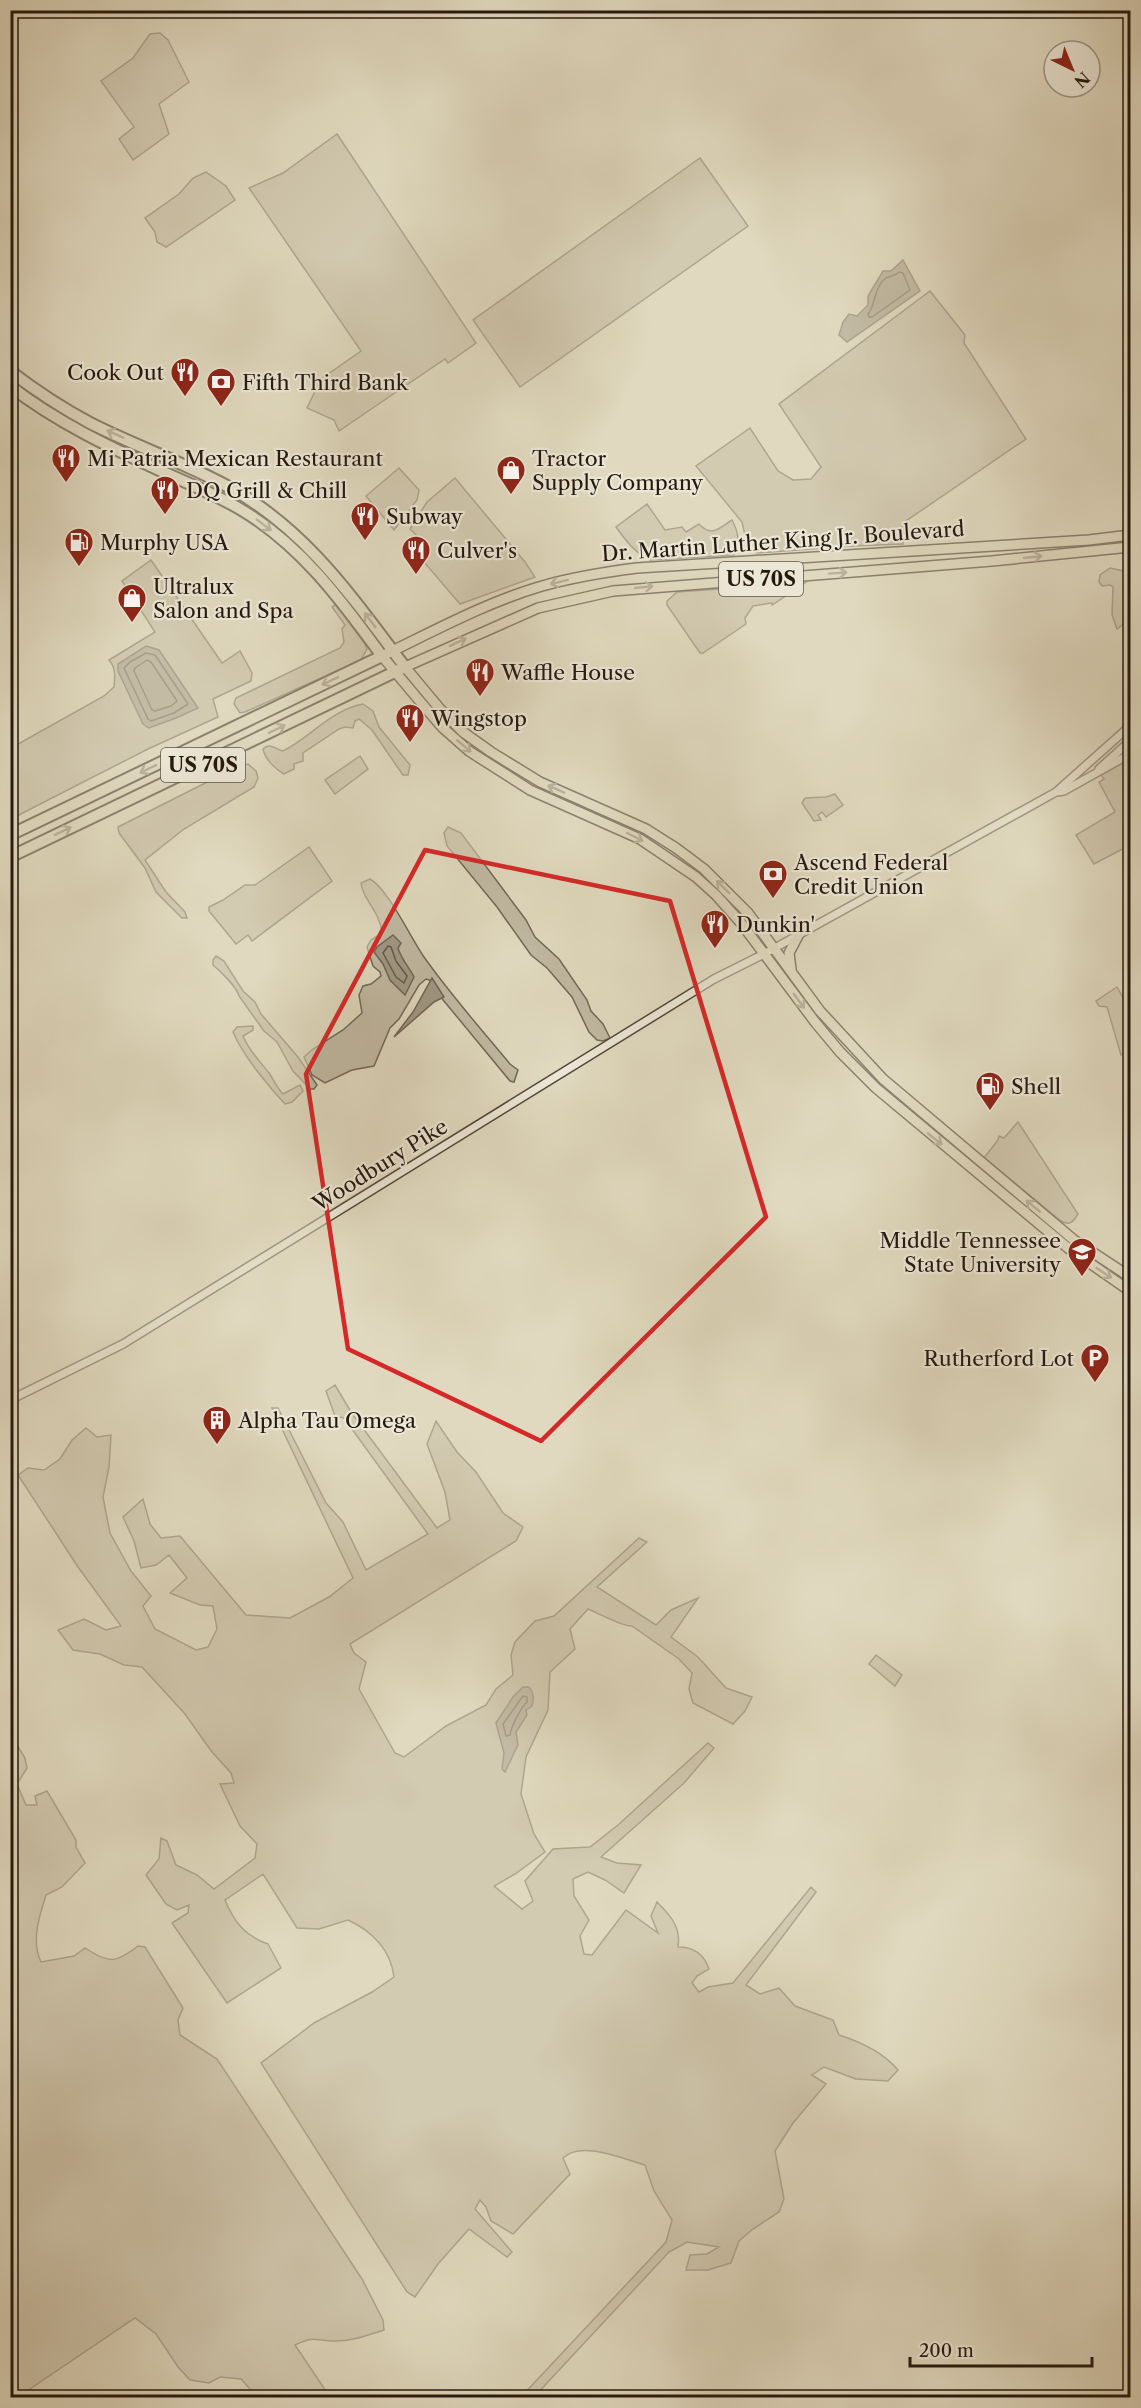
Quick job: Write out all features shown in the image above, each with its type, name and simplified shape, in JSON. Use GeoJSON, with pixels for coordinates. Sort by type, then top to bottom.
{"type":"FeatureCollection","features":[{"type":"Feature","properties":{"kind":"highway"},"geometry":{"type":"LineString","coordinates":[[10,370],[62,408],[200,472],[265,510],[319,557],[405,667]]}},
{"type":"Feature","properties":{"kind":"highway"},"geometry":{"type":"LineString","coordinates":[[10,386],[35,406],[65,424],[219,497],[258,520],[292,547],[319,574],[382,656]]}},
{"type":"Feature","properties":{"kind":"highway","name":"US 70S"},"geometry":{"type":"LineString","coordinates":[[10,835],[382,656]]}},
{"type":"Feature","properties":{"kind":"highway","name":"Dr. Martin Luther King Jr. Boulevard"},"geometry":{"type":"LineString","coordinates":[[394,672],[405,667]]}},
{"type":"Feature","properties":{"kind":"highway","name":"US 70S"},"geometry":{"type":"LineString","coordinates":[[10,857],[394,672]]}},
{"type":"Feature","properties":{"kind":"highway"},"geometry":{"type":"LineString","coordinates":[[239,725],[248,743]]}},
{"type":"Feature","properties":{"kind":"highway"},"geometry":{"type":"LineString","coordinates":[[98,793],[108,810]]}},
{"type":"Feature","properties":{"kind":"main road","name":"Dr. Martin Luther King Jr. Boulevard"},"geometry":{"type":"LineString","coordinates":[[382,656],[495,603],[541,586],[587,575],[637,568],[1089,540],[1131,535]]}},
{"type":"Feature","properties":{"kind":"main road","name":"Dr. Martin Luther King Jr. Boulevard"},"geometry":{"type":"LineString","coordinates":[[405,667],[538,608],[573,598],[613,591],[1131,548]]}},
{"type":"Feature","properties":{"kind":"main road"},"geometry":{"type":"LineString","coordinates":[[382,656],[443,728],[469,751],[530,790],[640,839],[671,858],[716,895],[741,923],[814,1022],[876,1088],[909,1119],[1068,1248],[1131,1291]]}},
{"type":"Feature","properties":{"kind":"main road"},"geometry":{"type":"LineString","coordinates":[[405,667],[440,709],[463,732],[505,762],[540,782],[646,829],[704,869],[734,898],[820,1011],[883,1079],[1074,1240],[1131,1277]]}},
{"type":"Feature","properties":{"kind":"main road"},"geometry":{"type":"LineString","coordinates":[[791,972],[789,952],[799,934]]}},
{"type":"Feature","properties":{"kind":"street"},"geometry":{"type":"LineString","coordinates":[[1056,792],[1131,726]]}},
{"type":"Feature","properties":{"kind":"street"},"geometry":{"type":"LineString","coordinates":[[1096,772],[1131,741]]}},
{"type":"Feature","properties":{"kind":"street"},"geometry":{"type":"LineString","coordinates":[[1115,742],[1122,749]]}},
{"type":"Feature","properties":{"kind":"street"},"geometry":{"type":"LineString","coordinates":[[1122,749],[1131,746]]}},
{"type":"Feature","properties":{"kind":"street"},"geometry":{"type":"LineString","coordinates":[[1056,792],[1064,791],[1131,754]]}},
{"type":"Feature","properties":{"kind":"street","name":"Woodbury Pike"},"geometry":{"type":"LineString","coordinates":[[10,1400],[123,1344],[714,979],[764,954],[1056,792]]}},
{"type":"Feature","properties":{"kind":"highlighted area"},"geometry":{"type":"Polygon","coordinates":[[[425,850],[670,901],[766,1217],[541,1441],[348,1349],[306,1074],[425,850]]]}},
{"type":"Feature","properties":{"kind":"shaded area"},"geometry":{"type":"Polygon","coordinates":[[[160,33],[168,40],[189,82],[159,104],[169,134],[133,160],[119,139],[134,127],[101,81],[133,58],[150,34],[160,33]]]}},
{"type":"Feature","properties":{"kind":"shaded area"},"geometry":{"type":"Polygon","coordinates":[[[337,134],[476,343],[448,363],[445,359],[339,431],[334,420],[307,408],[321,379],[361,351],[249,188],[283,173],[337,134]]]}},
{"type":"Feature","properties":{"kind":"shaded area"},"geometry":{"type":"Polygon","coordinates":[[[700,158],[748,226],[520,387],[473,320],[700,158]]]}},
{"type":"Feature","properties":{"kind":"shaded area"},"geometry":{"type":"Polygon","coordinates":[[[206,172],[226,186],[235,200],[166,247],[157,242],[155,232],[145,218],[179,194],[193,178],[206,172]]]}},
{"type":"Feature","properties":{"kind":"shaded area"},"geometry":{"type":"Polygon","coordinates":[[[930,291],[965,335],[964,343],[1026,439],[903,523],[903,544],[757,553],[748,548],[742,522],[696,466],[750,428],[778,471],[793,480],[811,479],[821,467],[779,404],[930,291]]]}},
{"type":"Feature","properties":{"kind":"shaded area"},"geometry":{"type":"Polygon","coordinates":[[[399,468],[419,490],[417,500],[394,530],[366,496],[399,468]]]}},
{"type":"Feature","properties":{"kind":"shaded area"},"geometry":{"type":"Polygon","coordinates":[[[455,478],[535,577],[460,604],[424,562],[424,558],[413,546],[419,538],[410,529],[427,502],[455,478]]]}},
{"type":"Feature","properties":{"kind":"shaded area"},"geometry":{"type":"Polygon","coordinates":[[[647,504],[665,530],[682,527],[686,532],[699,524],[712,531],[732,520],[738,537],[734,555],[650,560],[644,557],[631,546],[616,527],[647,504]]]}},
{"type":"Feature","properties":{"kind":"shaded area"},"geometry":{"type":"Polygon","coordinates":[[[151,560],[222,663],[240,651],[252,673],[251,681],[213,699],[218,717],[148,749],[11,819],[11,748],[104,696],[114,687],[114,669],[109,660],[155,632],[122,581],[151,560]]]}},
{"type":"Feature","properties":{"kind":"shaded area"},"geometry":{"type":"Polygon","coordinates":[[[1110,568],[1123,571],[1130,580],[1129,614],[1117,629],[1112,615],[1113,587],[1102,586],[1099,582],[1100,575],[1110,568]]]}},
{"type":"Feature","properties":{"kind":"shaded area"},"geometry":{"type":"Polygon","coordinates":[[[805,583],[772,605],[772,603],[753,606],[745,618],[746,624],[703,653],[700,653],[667,605],[667,601],[677,592],[805,583]]]}},
{"type":"Feature","properties":{"kind":"shaded area"},"geometry":{"type":"Polygon","coordinates":[[[336,604],[365,644],[367,649],[361,660],[240,713],[234,704],[236,698],[340,648],[344,642],[342,629],[345,625],[332,607],[336,604]]]}},
{"type":"Feature","properties":{"kind":"shaded area"},"geometry":{"type":"Polygon","coordinates":[[[363,704],[373,711],[379,727],[410,765],[408,775],[403,775],[372,730],[359,719],[355,721],[353,728],[339,729],[303,753],[303,761],[294,764],[294,769],[284,774],[274,767],[266,756],[263,749],[266,747],[270,746],[283,751],[341,712],[363,704]]]}},
{"type":"Feature","properties":{"kind":"shaded area"},"geometry":{"type":"Polygon","coordinates":[[[360,756],[368,769],[335,794],[325,780],[360,756]]]}},
{"type":"Feature","properties":{"kind":"shaded area"},"geometry":{"type":"Polygon","coordinates":[[[1130,758],[1130,845],[1094,864],[1076,835],[1115,812],[1099,782],[1104,779],[1101,775],[1130,758]]]}},
{"type":"Feature","properties":{"kind":"shaded area"},"geometry":{"type":"Polygon","coordinates":[[[248,764],[256,771],[258,778],[254,787],[184,829],[145,860],[166,892],[185,912],[187,918],[182,918],[156,892],[145,868],[119,833],[118,827],[239,766],[248,764]]]}},
{"type":"Feature","properties":{"kind":"shaded area"},"geometry":{"type":"Polygon","coordinates":[[[835,794],[843,805],[826,817],[822,812],[818,815],[821,820],[814,821],[802,803],[805,798],[835,794]]]}},
{"type":"Feature","properties":{"kind":"shaded area"},"geometry":{"type":"Polygon","coordinates":[[[448,827],[461,833],[526,920],[535,937],[559,959],[610,1038],[603,1041],[597,1040],[589,1032],[572,997],[547,968],[531,955],[497,907],[447,846],[444,833],[448,827]]]}},
{"type":"Feature","properties":{"kind":"shaded area"},"geometry":{"type":"Polygon","coordinates":[[[309,847],[332,881],[252,941],[248,935],[236,944],[209,911],[209,907],[245,885],[255,885],[309,847]]]}},
{"type":"Feature","properties":{"kind":"shaded area"},"geometry":{"type":"Polygon","coordinates":[[[370,879],[392,903],[424,957],[444,984],[510,1064],[518,1070],[514,1082],[510,1081],[439,995],[432,981],[426,979],[419,985],[399,1019],[390,1028],[374,1066],[352,1070],[325,1083],[312,1075],[304,1057],[343,1030],[362,1013],[359,995],[363,986],[371,984],[381,976],[373,966],[367,947],[371,940],[382,933],[378,918],[362,889],[361,883],[370,879]]]}},
{"type":"Feature","properties":{"kind":"shaded area"},"geometry":{"type":"Polygon","coordinates":[[[216,956],[224,961],[243,991],[255,1002],[261,1014],[298,1057],[317,1085],[314,1089],[310,1089],[293,1071],[277,1042],[264,1031],[232,984],[213,965],[216,956]]]}},
{"type":"Feature","properties":{"kind":"shaded area"},"geometry":{"type":"Polygon","coordinates":[[[1117,987],[1130,1010],[1130,1049],[1121,1055],[1107,1007],[1099,1006],[1096,1001],[1117,987]]]}},
{"type":"Feature","properties":{"kind":"shaded area"},"geometry":{"type":"Polygon","coordinates":[[[253,1026],[253,1030],[243,1036],[245,1041],[281,1092],[283,1094],[300,1085],[303,1091],[292,1102],[285,1104],[249,1060],[237,1041],[233,1032],[237,1027],[253,1026]]]}},
{"type":"Feature","properties":{"kind":"shaded area"},"geometry":{"type":"Polygon","coordinates":[[[1018,1122],[1078,1214],[1071,1222],[1061,1221],[984,1158],[999,1136],[1004,1138],[1018,1122]]]}},
{"type":"Feature","properties":{"kind":"shaded area"},"geometry":{"type":"Polygon","coordinates":[[[335,1385],[351,1412],[437,1528],[450,1520],[445,1492],[427,1444],[436,1421],[457,1452],[476,1472],[503,1513],[523,1527],[516,1541],[350,1644],[354,1653],[366,1662],[359,1689],[395,1753],[404,1757],[446,1726],[486,1705],[496,1689],[513,1675],[511,1655],[515,1642],[535,1621],[554,1616],[639,1538],[647,1542],[597,1587],[656,1625],[671,1610],[698,1598],[671,1637],[698,1657],[726,1688],[752,1697],[745,1711],[733,1724],[693,1703],[689,1689],[692,1673],[679,1659],[632,1626],[588,1609],[570,1629],[575,1649],[550,1672],[548,1710],[526,1757],[521,1794],[534,1834],[545,1852],[494,1886],[522,1909],[533,1901],[525,1881],[553,1849],[590,1847],[618,1825],[708,1743],[714,1748],[684,1783],[601,1857],[617,1863],[641,1865],[624,1893],[588,1872],[573,1879],[574,1896],[589,1920],[580,1936],[584,1954],[592,1955],[626,1910],[658,1933],[651,1916],[657,1902],[674,1922],[679,1940],[678,1947],[698,1952],[707,1964],[709,1969],[697,1976],[692,1983],[699,1992],[708,1987],[733,1983],[811,1887],[816,1892],[746,1985],[760,1994],[779,1988],[795,2006],[833,2020],[839,2035],[871,2048],[898,2070],[888,2081],[856,2079],[824,2067],[812,2075],[826,2084],[793,2123],[775,2151],[784,2199],[779,2212],[739,2241],[731,2263],[708,2270],[686,2270],[690,2255],[707,2254],[719,2247],[687,2242],[669,2252],[534,2397],[521,2397],[666,2242],[672,2220],[654,2191],[645,2165],[603,2152],[571,2153],[563,2158],[570,2174],[513,2234],[491,2221],[486,2207],[480,2200],[475,2209],[512,2252],[507,2257],[469,2229],[438,2264],[415,2297],[407,2292],[261,2063],[314,2023],[372,1992],[394,1977],[389,1958],[379,1942],[357,1924],[348,1920],[319,1929],[297,1928],[263,1874],[225,1900],[241,1927],[253,1937],[268,1944],[281,1968],[227,2003],[172,1923],[188,1913],[189,1905],[177,1910],[166,1904],[146,1875],[159,1859],[161,1838],[167,1841],[176,1865],[197,1875],[214,1889],[255,1858],[257,1844],[240,1826],[220,1784],[234,1783],[231,1773],[212,1752],[185,1714],[142,1667],[124,1665],[100,1654],[73,1650],[58,1630],[84,1619],[106,1630],[121,1626],[78,1567],[18,1475],[28,1468],[44,1470],[60,1459],[72,1440],[86,1428],[97,1437],[111,1435],[109,1467],[103,1497],[110,1533],[131,1571],[151,1596],[143,1606],[155,1629],[196,1650],[208,1647],[217,1629],[213,1606],[200,1605],[170,1593],[187,1578],[169,1555],[156,1565],[141,1568],[134,1541],[123,1517],[143,1499],[150,1524],[161,1538],[180,1536],[246,1615],[290,1618],[329,1597],[353,1578],[272,1408],[278,1408],[326,1503],[343,1522],[366,1570],[428,1534],[344,1418],[335,1416],[326,1391],[335,1385]]]}},
{"type":"Feature","properties":{"kind":"shaded area"},"geometry":{"type":"Polygon","coordinates":[[[876,1655],[902,1675],[895,1686],[869,1664],[876,1655]]]}},
{"type":"Feature","properties":{"kind":"shaded area"},"geometry":{"type":"Polygon","coordinates":[[[11,1735],[25,1758],[27,1768],[17,1784],[26,1805],[37,1805],[35,1796],[47,1791],[76,1840],[76,1847],[85,1863],[62,1887],[46,1895],[36,1937],[41,1962],[74,1956],[85,1948],[100,1957],[112,1959],[124,1956],[138,1946],[145,1947],[183,2008],[178,2020],[180,2035],[217,2059],[362,2279],[383,2320],[384,2330],[365,2336],[339,2341],[310,2340],[295,2345],[330,2397],[257,2397],[241,2379],[220,2377],[209,2383],[190,2380],[178,2367],[156,2334],[135,2318],[18,2397],[11,2397],[11,1735]]]}},
{"type":"Feature","properties":{"kind":"water"},"geometry":{"type":"Polygon","coordinates":[[[903,260],[920,291],[847,342],[839,335],[843,322],[849,314],[857,316],[868,305],[868,296],[883,271],[891,271],[903,260]]]}},
{"type":"Feature","properties":{"kind":"water"},"geometry":{"type":"Polygon","coordinates":[[[146,646],[159,650],[198,708],[149,728],[143,724],[118,671],[118,664],[146,646]]]}},
{"type":"Feature","properties":{"kind":"water"},"geometry":{"type":"Polygon","coordinates":[[[393,935],[401,943],[398,948],[399,952],[414,977],[405,995],[390,980],[383,964],[374,952],[393,935]]]}},
{"type":"Feature","properties":{"kind":"water"},"geometry":{"type":"Polygon","coordinates":[[[432,978],[444,997],[434,1002],[394,1037],[413,1012],[432,978]]]}},
{"type":"Feature","properties":{"kind":"water"},"geometry":{"type":"Polygon","coordinates":[[[523,1687],[531,1689],[533,1703],[526,1710],[527,1715],[516,1732],[518,1745],[505,1772],[502,1769],[504,1753],[496,1723],[513,1697],[523,1687]]]}},
{"type":"Feature","properties":{"kind":"place","name":"Cook Out"},"geometry":{"type":"Point","coordinates":[185,398]}},
{"type":"Feature","properties":{"kind":"place","name":"Fifth Third Bank"},"geometry":{"type":"Point","coordinates":[221,408]}},
{"type":"Feature","properties":{"kind":"place","name":"Mi Patria Mexican Restaurant"},"geometry":{"type":"Point","coordinates":[66,484]}},
{"type":"Feature","properties":{"kind":"place","name":"Tractor Supply Company"},"geometry":{"type":"Point","coordinates":[511,496]}},
{"type":"Feature","properties":{"kind":"place","name":"DQ Grill & Chill"},"geometry":{"type":"Point","coordinates":[165,516]}},
{"type":"Feature","properties":{"kind":"place","name":"Subway"},"geometry":{"type":"Point","coordinates":[365,542]}},
{"type":"Feature","properties":{"kind":"place","name":"Murphy USA"},"geometry":{"type":"Point","coordinates":[79,568]}},
{"type":"Feature","properties":{"kind":"place","name":"Culver's"},"geometry":{"type":"Point","coordinates":[416,576]}},
{"type":"Feature","properties":{"kind":"place","name":"Ultralux Salon and Spa"},"geometry":{"type":"Point","coordinates":[132,624]}},
{"type":"Feature","properties":{"kind":"place","name":"Waffle House"},"geometry":{"type":"Point","coordinates":[480,698]}},
{"type":"Feature","properties":{"kind":"place","name":"Wingstop"},"geometry":{"type":"Point","coordinates":[410,744]}},
{"type":"Feature","properties":{"kind":"place","name":"Ascend Federal Credit Union"},"geometry":{"type":"Point","coordinates":[773,900]}},
{"type":"Feature","properties":{"kind":"place","name":"Dunkin'"},"geometry":{"type":"Point","coordinates":[715,950]}},
{"type":"Feature","properties":{"kind":"place","name":"Shell"},"geometry":{"type":"Point","coordinates":[990,1112]}},
{"type":"Feature","properties":{"kind":"place","name":"Middle Tennessee State University"},"geometry":{"type":"Point","coordinates":[1082,1278]}},
{"type":"Feature","properties":{"kind":"place","name":"Rutherford Lot"},"geometry":{"type":"Point","coordinates":[1095,1384]}},
{"type":"Feature","properties":{"kind":"place","name":"Alpha Tau Omega"},"geometry":{"type":"Point","coordinates":[217,1446]}}]}
